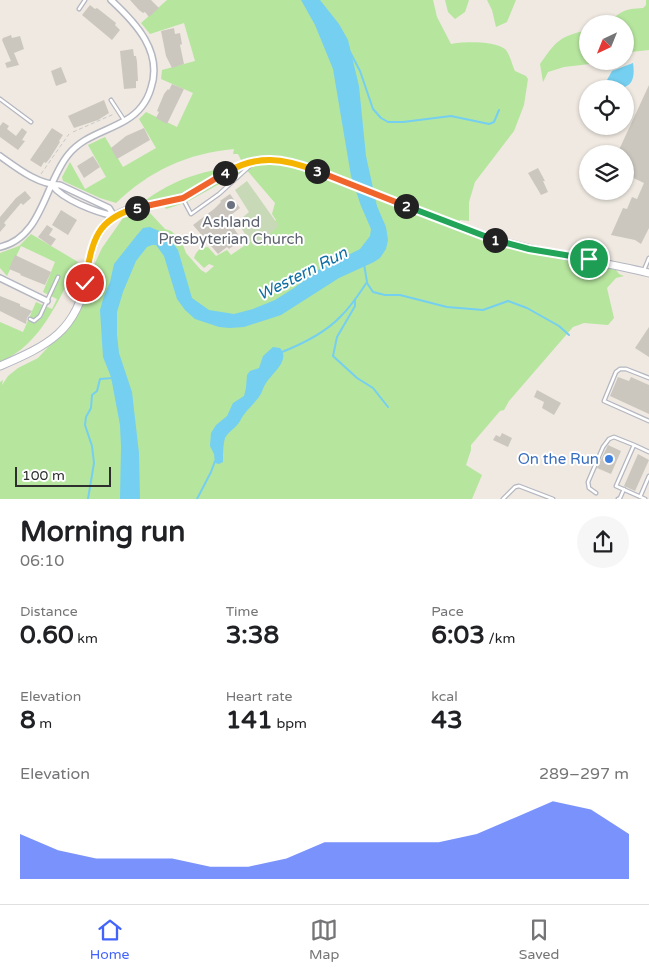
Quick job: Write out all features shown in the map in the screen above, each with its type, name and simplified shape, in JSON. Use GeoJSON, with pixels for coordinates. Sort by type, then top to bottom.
{"type":"FeatureCollection","features":[{"type":"Feature","properties":{"kind":"main road"},"geometry":{"type":"LineString","coordinates":[[0,366],[45,343],[56,335],[73,317],[81,299],[96,238],[114,216],[138,207],[183,198],[233,168],[255,161],[279,160],[290,162],[470,231],[507,243],[646,272]]}},
{"type":"Feature","properties":{"kind":"street"},"geometry":{"type":"LineString","coordinates":[[0,247],[11,244],[26,231],[40,211],[63,161],[74,148],[91,136],[125,121],[138,111],[147,99],[153,82],[153,55],[144,36],[112,0]]}},
{"type":"Feature","properties":{"kind":"street"},"geometry":{"type":"LineString","coordinates":[[0,156],[27,173],[52,185],[58,193],[102,214],[114,216]]}},
{"type":"Feature","properties":{"kind":"street"},"geometry":{"type":"LineString","coordinates":[[0,278],[47,301]]}},
{"type":"Feature","properties":{"kind":"lane"},"geometry":{"type":"LineString","coordinates":[[79,9],[85,0]]}},
{"type":"Feature","properties":{"kind":"lane"},"geometry":{"type":"LineString","coordinates":[[0,99],[31,122]]}},
{"type":"Feature","properties":{"kind":"lane"},"geometry":{"type":"LineString","coordinates":[[111,100],[125,121]]}},
{"type":"Feature","properties":{"kind":"lane"},"geometry":{"type":"LineString","coordinates":[[183,198],[191,214],[220,194],[255,161]]}},
{"type":"Feature","properties":{"kind":"lane"},"geometry":{"type":"LineString","coordinates":[[646,272],[649,258]]}},
{"type":"Feature","properties":{"kind":"lane"},"geometry":{"type":"LineString","coordinates":[[30,319],[34,321],[40,316],[58,277]]}},
{"type":"Feature","properties":{"kind":"lane"},"geometry":{"type":"LineString","coordinates":[[649,378],[630,370],[620,369],[616,372],[604,401],[649,421]]}},
{"type":"Feature","properties":{"kind":"lane"},"geometry":{"type":"LineString","coordinates":[[596,493],[589,488],[588,482],[606,442],[614,437],[649,452]]}},
{"type":"Feature","properties":{"kind":"lane"},"geometry":{"type":"LineString","coordinates":[[634,445],[616,486],[645,499]]}},
{"type":"Feature","properties":{"kind":"lane"},"geometry":{"type":"LineString","coordinates":[[640,497],[649,476]]}},
{"type":"Feature","properties":{"kind":"lane"},"geometry":{"type":"LineString","coordinates":[[503,499],[514,487],[520,486],[553,499]]}},
{"type":"Feature","properties":{"kind":"lane"},"geometry":{"type":"LineString","coordinates":[[618,499],[624,489]]}},
{"type":"Feature","properties":{"kind":"path"},"geometry":{"type":"LineString","coordinates":[[73,132],[119,112]]}},
{"type":"Feature","properties":{"kind":"path"},"geometry":{"type":"LineString","coordinates":[[41,175],[69,134]]}},
{"type":"Feature","properties":{"kind":"green space"},"geometry":{"type":"Polygon","coordinates":[[[167,0],[433,0],[437,17],[451,44],[479,42],[501,46],[508,54],[515,71],[526,76],[528,79],[524,105],[514,131],[475,182],[469,202],[469,221],[460,220],[459,230],[515,250],[616,270],[624,276],[616,278],[607,288],[614,318],[608,325],[584,323],[573,327],[509,401],[504,410],[500,411],[471,445],[466,465],[482,475],[472,499],[0,499],[0,382],[3,380],[2,385],[8,376],[18,368],[38,358],[63,331],[102,248],[123,218],[150,213],[165,229],[171,231],[181,240],[186,253],[206,273],[214,266],[209,264],[204,268],[194,258],[199,250],[208,247],[216,256],[227,250],[231,255],[266,231],[276,220],[272,214],[275,203],[245,168],[238,154],[233,154],[234,149],[185,159],[156,173],[116,203],[100,198],[63,181],[62,177],[70,162],[85,189],[106,177],[88,145],[105,137],[123,167],[156,148],[139,119],[146,112],[177,127],[193,93],[161,79],[162,70],[195,61],[184,23],[150,34],[141,23],[167,0]]]}},
{"type":"Feature","properties":{"kind":"green space"},"geometry":{"type":"Polygon","coordinates":[[[445,0],[469,0],[465,12],[455,19],[448,12],[445,0]]]}},
{"type":"Feature","properties":{"kind":"green space"},"geometry":{"type":"Polygon","coordinates":[[[487,0],[516,0],[507,22],[496,27],[492,10],[487,0]]]}},
{"type":"Feature","properties":{"kind":"green space"},"geometry":{"type":"Polygon","coordinates":[[[646,0],[649,0],[649,50],[634,52],[634,15],[618,15],[631,9],[643,8],[646,5],[646,0]]]}},
{"type":"Feature","properties":{"kind":"green space"},"geometry":{"type":"Polygon","coordinates":[[[579,32],[579,65],[548,72],[543,82],[540,64],[559,41],[579,32]]]}},
{"type":"Feature","properties":{"kind":"green space"},"geometry":{"type":"Polygon","coordinates":[[[238,167],[239,173],[187,202],[166,209],[162,202],[137,207],[148,198],[184,179],[210,171],[238,167]]]}},
{"type":"Feature","properties":{"kind":"green space"},"geometry":{"type":"Polygon","coordinates":[[[247,181],[279,226],[254,247],[237,222],[249,212],[235,190],[247,181]]]}},
{"type":"Feature","properties":{"kind":"green space"},"geometry":{"type":"Polygon","coordinates":[[[31,234],[78,262],[56,305],[38,333],[14,354],[0,362],[0,322],[23,332],[36,302],[52,309],[57,299],[43,292],[55,262],[21,246],[7,276],[0,268],[0,253],[19,246],[31,234]]]}},
{"type":"Feature","properties":{"kind":"water"},"geometry":{"type":"Polygon","coordinates":[[[301,0],[320,0],[339,24],[348,40],[359,86],[366,156],[377,206],[386,227],[388,240],[386,249],[380,258],[374,262],[339,278],[281,315],[244,327],[230,328],[219,327],[195,319],[185,310],[177,299],[164,256],[156,245],[147,247],[136,261],[117,312],[119,353],[132,392],[139,453],[140,499],[120,499],[120,425],[111,377],[103,357],[100,310],[114,264],[143,228],[150,227],[166,234],[178,250],[192,298],[209,310],[234,314],[275,300],[318,270],[360,249],[370,236],[371,229],[351,176],[333,69],[315,25],[301,0]]]}},
{"type":"Feature","properties":{"kind":"water"},"geometry":{"type":"Polygon","coordinates":[[[634,70],[633,78],[632,80],[607,80],[612,71],[634,70]]]}},
{"type":"Feature","properties":{"kind":"water"},"geometry":{"type":"Polygon","coordinates":[[[273,347],[280,348],[283,353],[282,362],[265,385],[259,397],[225,438],[223,462],[215,463],[214,454],[210,446],[211,433],[216,425],[227,416],[233,403],[244,396],[247,375],[250,371],[259,368],[263,356],[273,347]]]}},
{"type":"Feature","properties":{"kind":"building"},"geometry":{"type":"Polygon","coordinates":[[[130,0],[151,0],[159,8],[149,17],[130,0]]]}},
{"type":"Feature","properties":{"kind":"building"},"geometry":{"type":"Polygon","coordinates":[[[90,5],[95,9],[97,8],[116,23],[115,25],[120,30],[112,40],[82,15],[90,5]]]}},
{"type":"Feature","properties":{"kind":"building"},"geometry":{"type":"Polygon","coordinates":[[[174,28],[175,34],[180,33],[182,44],[180,45],[184,64],[172,68],[166,56],[161,31],[174,28]]]}},
{"type":"Feature","properties":{"kind":"building"},"geometry":{"type":"Polygon","coordinates":[[[11,35],[12,38],[20,36],[24,49],[14,53],[19,65],[7,68],[5,63],[11,61],[2,40],[11,35]]]}},
{"type":"Feature","properties":{"kind":"building"},"geometry":{"type":"Polygon","coordinates":[[[133,49],[137,62],[138,81],[136,81],[136,88],[124,89],[120,51],[133,49]]]}},
{"type":"Feature","properties":{"kind":"building"},"geometry":{"type":"Polygon","coordinates":[[[61,67],[67,82],[56,86],[51,71],[61,67]]]}},
{"type":"Feature","properties":{"kind":"building"},"geometry":{"type":"Polygon","coordinates":[[[172,84],[184,89],[167,124],[156,118],[164,94],[172,84]]]}},
{"type":"Feature","properties":{"kind":"building"},"geometry":{"type":"Polygon","coordinates":[[[649,85],[649,228],[641,244],[635,240],[611,235],[623,208],[627,209],[631,200],[634,200],[634,198],[637,199],[644,183],[634,178],[634,145],[621,145],[626,135],[634,135],[634,117],[649,85]]]}},
{"type":"Feature","properties":{"kind":"building"},"geometry":{"type":"Polygon","coordinates":[[[104,100],[109,113],[98,120],[74,128],[68,116],[104,100]]]}},
{"type":"Feature","properties":{"kind":"building"},"geometry":{"type":"Polygon","coordinates":[[[3,122],[9,126],[7,129],[16,136],[22,128],[27,132],[22,140],[25,141],[18,150],[0,137],[0,126],[3,122]]]}},
{"type":"Feature","properties":{"kind":"building"},"geometry":{"type":"Polygon","coordinates":[[[52,128],[63,135],[50,158],[41,167],[30,160],[52,128]]]}},
{"type":"Feature","properties":{"kind":"building"},"geometry":{"type":"Polygon","coordinates":[[[144,128],[150,140],[117,159],[111,148],[126,136],[144,128]]]}},
{"type":"Feature","properties":{"kind":"building"},"geometry":{"type":"Polygon","coordinates":[[[93,156],[100,167],[84,178],[77,166],[93,156]]]}},
{"type":"Feature","properties":{"kind":"building"},"geometry":{"type":"Polygon","coordinates":[[[538,168],[548,192],[541,195],[528,173],[538,168]]]}},
{"type":"Feature","properties":{"kind":"building"},"geometry":{"type":"Polygon","coordinates":[[[25,191],[31,198],[23,205],[21,203],[4,223],[6,225],[0,232],[0,217],[16,198],[25,191]]]}},
{"type":"Feature","properties":{"kind":"building"},"geometry":{"type":"Polygon","coordinates":[[[230,194],[240,208],[227,218],[239,236],[240,241],[218,254],[193,225],[230,194]]]}},
{"type":"Feature","properties":{"kind":"building"},"geometry":{"type":"Polygon","coordinates":[[[61,210],[77,220],[68,235],[52,225],[61,210]]]}},
{"type":"Feature","properties":{"kind":"building"},"geometry":{"type":"Polygon","coordinates":[[[47,225],[53,229],[49,235],[56,239],[51,246],[38,237],[47,225]]]}},
{"type":"Feature","properties":{"kind":"building"},"geometry":{"type":"Polygon","coordinates":[[[15,255],[51,272],[45,285],[9,269],[15,255]]]}},
{"type":"Feature","properties":{"kind":"building"},"geometry":{"type":"Polygon","coordinates":[[[0,296],[32,311],[27,318],[26,324],[0,311],[0,296]]]}},
{"type":"Feature","properties":{"kind":"building"},"geometry":{"type":"Polygon","coordinates":[[[649,327],[649,357],[635,348],[649,327]]]}},
{"type":"Feature","properties":{"kind":"building"},"geometry":{"type":"Polygon","coordinates":[[[618,377],[629,381],[631,377],[649,385],[649,414],[610,396],[618,377]]]}},
{"type":"Feature","properties":{"kind":"building"},"geometry":{"type":"Polygon","coordinates":[[[537,390],[561,403],[554,415],[542,408],[544,402],[534,397],[537,390]]]}},
{"type":"Feature","properties":{"kind":"building"},"geometry":{"type":"Polygon","coordinates":[[[502,433],[512,438],[508,447],[493,440],[496,435],[500,437],[502,433]]]}},
{"type":"Feature","properties":{"kind":"building","name":"On the Run"},"geometry":{"type":"Polygon","coordinates":[[[608,445],[621,451],[611,474],[597,468],[608,445]]]}},
{"type":"Feature","properties":{"kind":"building"},"geometry":{"type":"Polygon","coordinates":[[[638,454],[649,460],[635,491],[624,486],[638,454]]]}},
{"type":"Feature","properties":{"kind":"waterway"},"geometry":{"type":"LineString","coordinates":[[350,52],[360,71],[373,109],[381,118],[388,122],[451,116],[489,124],[494,122],[499,110]]}},
{"type":"Feature","properties":{"kind":"waterway"},"geometry":{"type":"LineString","coordinates":[[282,352],[320,333],[344,313],[367,282],[364,264]]}},
{"type":"Feature","properties":{"kind":"waterway"},"geometry":{"type":"LineString","coordinates":[[367,283],[373,292],[385,295],[400,295],[447,307],[483,310],[508,301],[527,308],[559,326],[569,335]]}},
{"type":"Feature","properties":{"kind":"waterway"},"geometry":{"type":"LineString","coordinates":[[355,299],[355,306],[337,337],[333,356],[357,378],[373,388],[388,407]]}},
{"type":"Feature","properties":{"kind":"waterway"},"geometry":{"type":"LineString","coordinates":[[88,499],[94,463],[92,446],[85,425],[86,417],[91,408],[92,395],[97,391],[100,379],[113,378]]}},
{"type":"Feature","properties":{"kind":"waterway"},"geometry":{"type":"LineString","coordinates":[[197,499],[215,461]]}},
{"type":"Feature","properties":{"kind":"place","name":"Ashland Presbyterian Church"},"geometry":{"type":"Point","coordinates":[231,205]}},
{"type":"Feature","properties":{"kind":"place","name":"On the Run"},"geometry":{"type":"Point","coordinates":[609,459]}},
{"type":"Feature","properties":{"kind":"route"},"geometry":{"type":"LineString","coordinates":[[85,283],[96,238],[114,216],[138,207],[183,198],[242,165],[255,161],[270,160],[279,160],[304,166],[495,240],[529,249],[589,259]]}},
{"type":"Feature","properties":{"kind":"water label","name":"Western Run"},"geometry":{"type":"Point","coordinates":[302,273]}}]}
